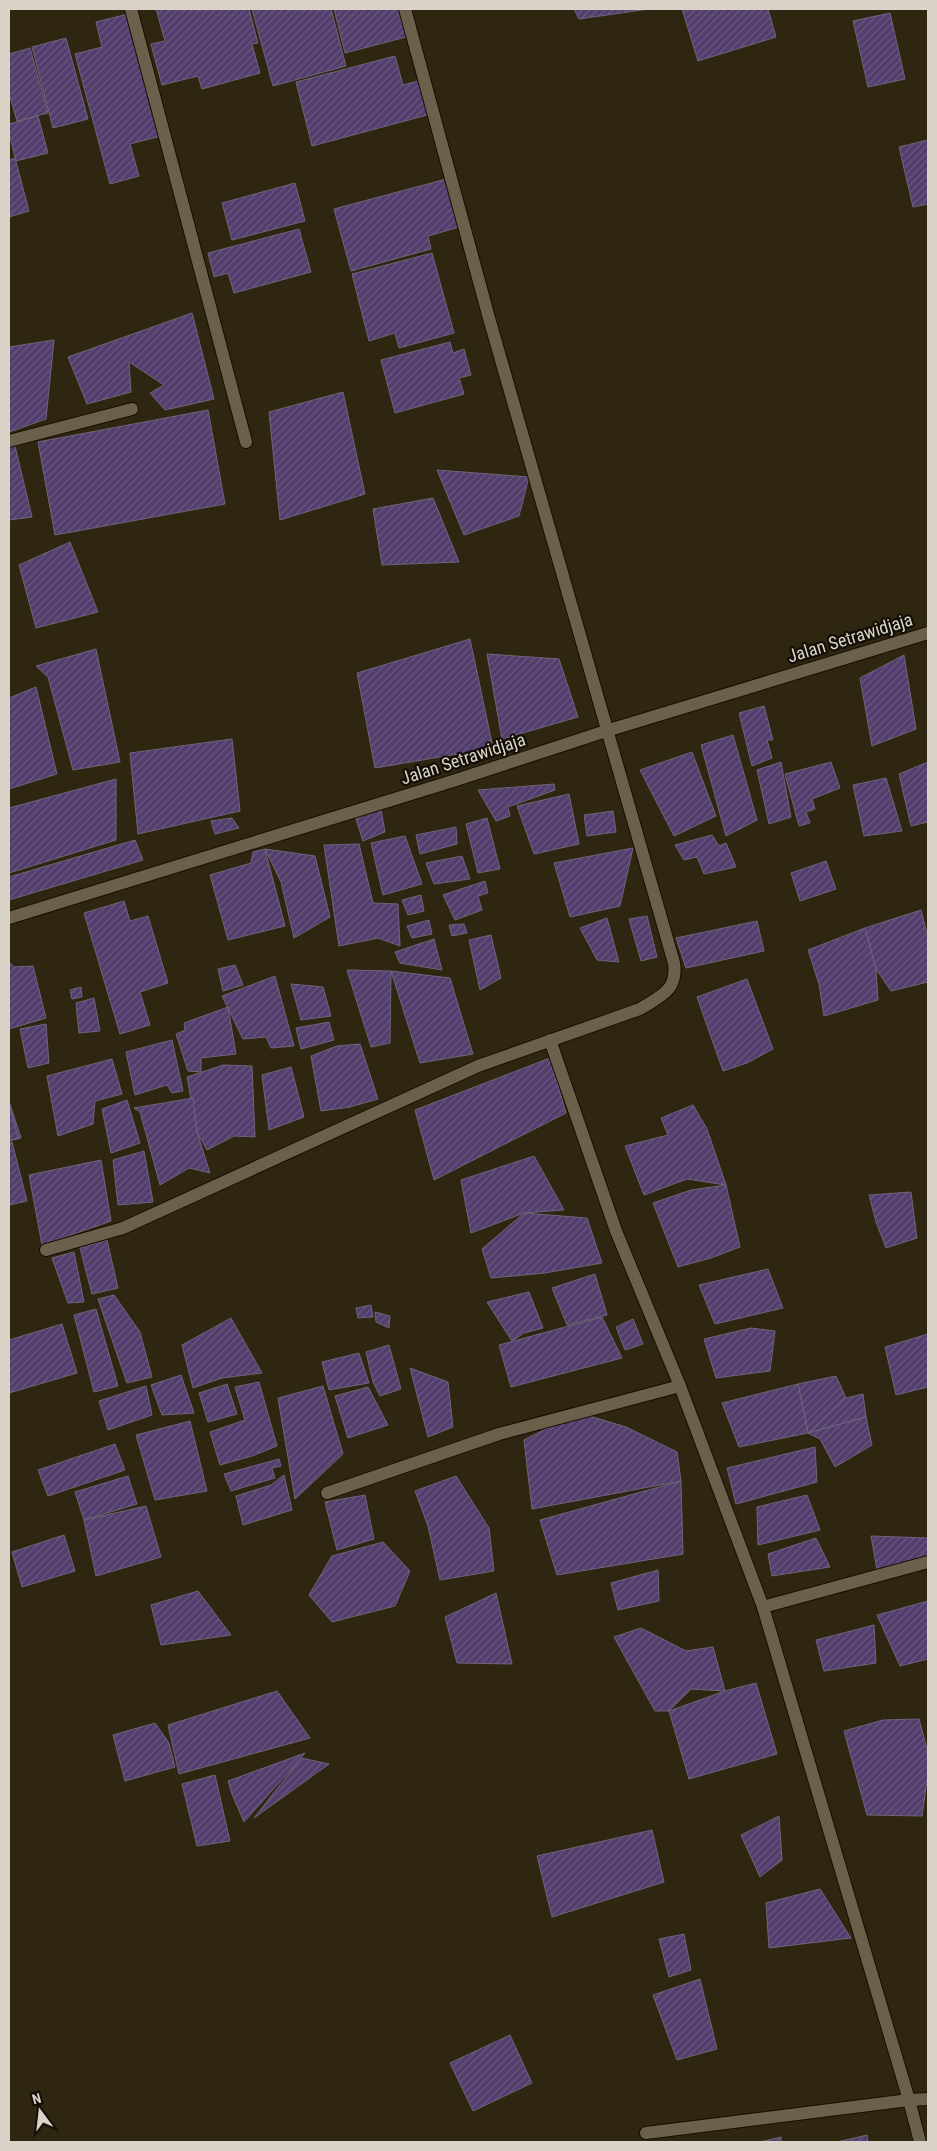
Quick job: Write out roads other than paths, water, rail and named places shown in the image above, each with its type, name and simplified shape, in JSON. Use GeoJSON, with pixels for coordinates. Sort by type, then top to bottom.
{"type":"FeatureCollection","features":[{"type":"Feature","properties":{"kind":"street"},"geometry":{"type":"LineString","coordinates":[[131,9],[246,442]]}},
{"type":"Feature","properties":{"kind":"street"},"geometry":{"type":"LineString","coordinates":[[46,1250],[123,1228],[478,1066],[640,1009],[662,996],[674,984],[674,963],[489,318],[405,9]]}},
{"type":"Feature","properties":{"kind":"street"},"geometry":{"type":"LineString","coordinates":[[9,441],[132,409]]}},
{"type":"Feature","properties":{"kind":"street","name":"Jalan Setrawidjaja"},"geometry":{"type":"LineString","coordinates":[[9,918],[453,781],[606,730],[928,633]]}},
{"type":"Feature","properties":{"kind":"street"},"geometry":{"type":"LineString","coordinates":[[550,1040],[616,1230],[680,1386],[763,1607],[910,2100],[920,2142]]}},
{"type":"Feature","properties":{"kind":"street"},"geometry":{"type":"LineString","coordinates":[[327,1493],[499,1434],[680,1386]]}},
{"type":"Feature","properties":{"kind":"street"},"geometry":{"type":"LineString","coordinates":[[763,1607],[928,1562]]}},
{"type":"Feature","properties":{"kind":"street"},"geometry":{"type":"LineString","coordinates":[[646,2133],[928,2099]]}}]}
